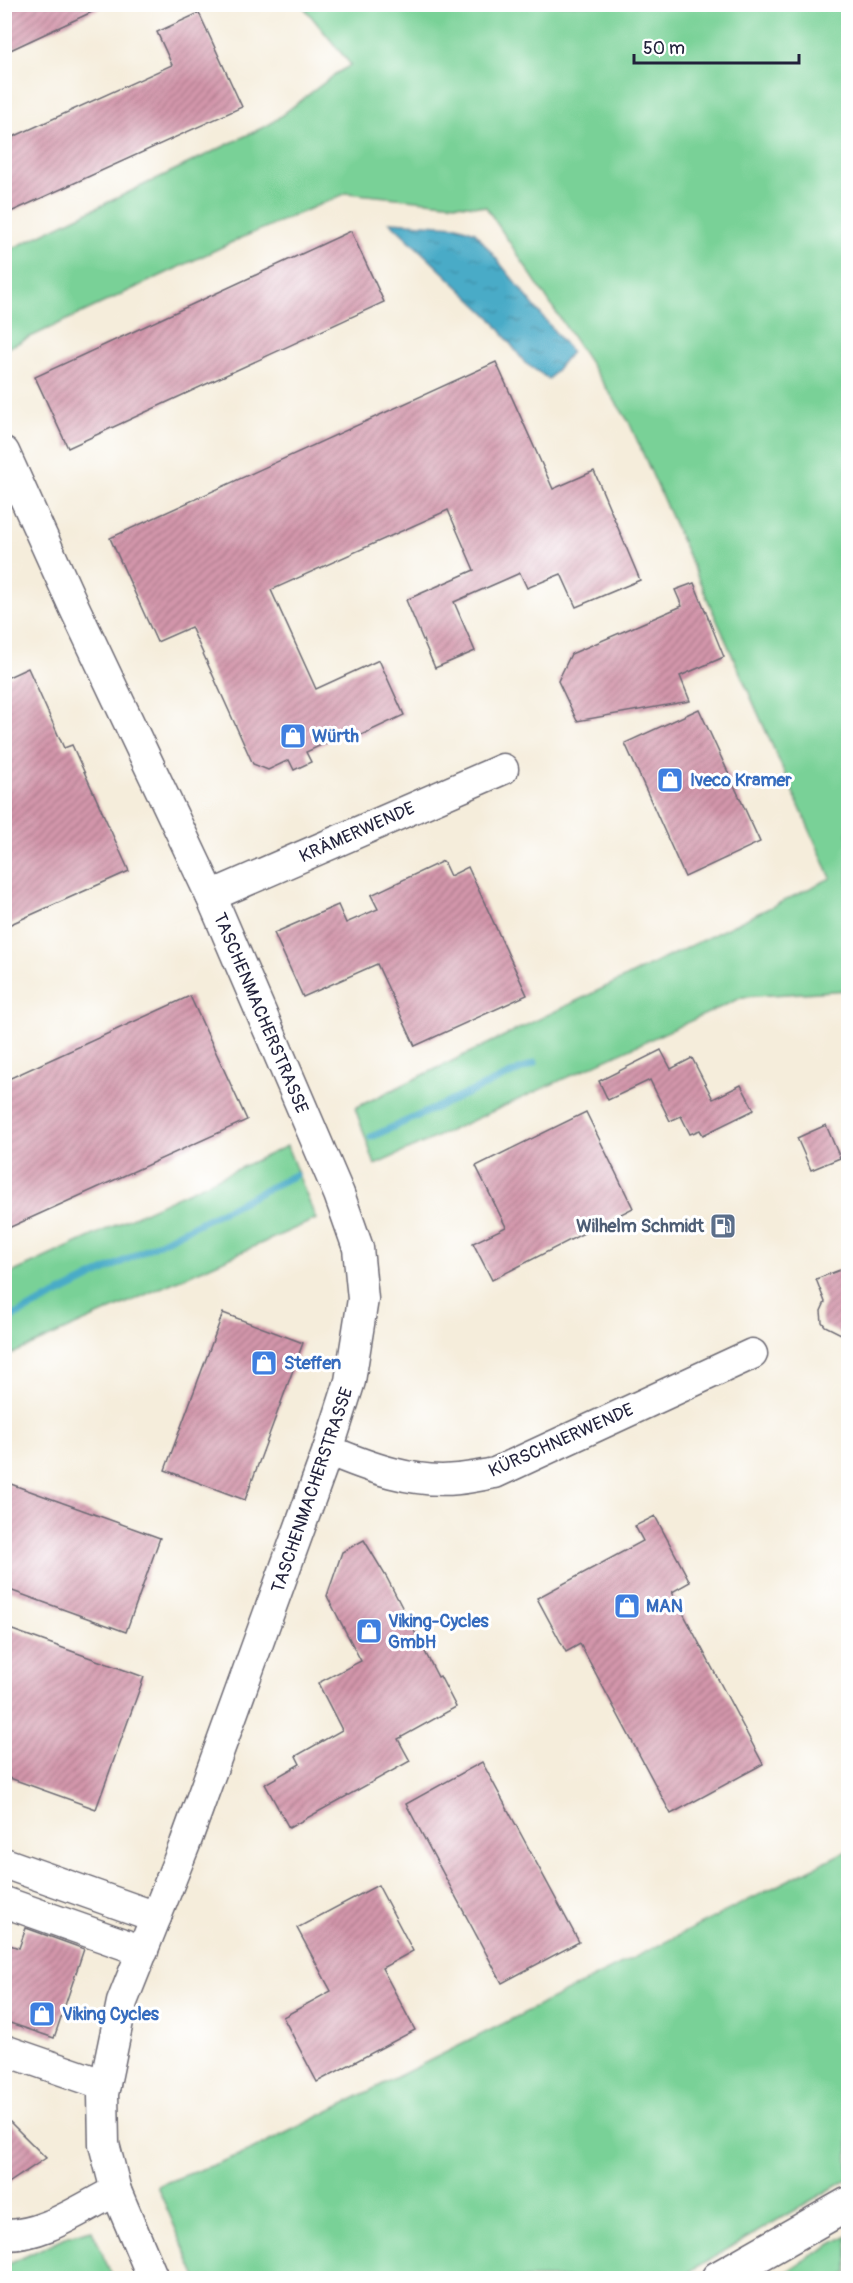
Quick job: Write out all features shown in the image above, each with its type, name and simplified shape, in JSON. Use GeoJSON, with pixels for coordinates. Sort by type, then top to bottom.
{"type":"FeatureCollection","features":[{"type":"Feature","properties":{"kind":"main road"},"geometry":{"type":"LineString","coordinates":[[718,2278],[849,2204]]}},
{"type":"Feature","properties":{"kind":"street","name":"TASCHENMACHERSTRASSE"},"geometry":{"type":"LineString","coordinates":[[4,452],[75,609],[211,896],[339,1194],[358,1248],[363,1299],[350,1381],[328,1450],[185,1844],[122,2002],[103,2094],[104,2144],[116,2191],[153,2278]]}},
{"type":"Feature","properties":{"kind":"street","name":"KRÄMERWENDE"},"geometry":{"type":"LineString","coordinates":[[211,896],[503,769]]}},
{"type":"Feature","properties":{"kind":"street","name":"KÜRSCHNERWENDE"},"geometry":{"type":"LineString","coordinates":[[328,1450],[358,1463],[415,1478],[456,1480],[495,1473],[752,1354]]}},
{"type":"Feature","properties":{"kind":"street"},"geometry":{"type":"LineString","coordinates":[[4,1863],[156,1917]]}},
{"type":"Feature","properties":{"kind":"street"},"geometry":{"type":"LineString","coordinates":[[4,1902],[143,1951]]}},
{"type":"Feature","properties":{"kind":"street"},"geometry":{"type":"LineString","coordinates":[[4,2050],[105,2085]]}},
{"type":"Feature","properties":{"kind":"street"},"geometry":{"type":"LineString","coordinates":[[4,2235],[18,2235],[61,2220],[116,2191]]}},
{"type":"Feature","properties":{"kind":"green space"},"geometry":{"type":"Polygon","coordinates":[[[302,5],[848,5],[848,990],[743,997],[375,1165],[355,1108],[831,878],[629,422],[486,207],[347,193],[241,238],[5,349],[5,252],[270,124],[351,65],[302,5]]]}},
{"type":"Feature","properties":{"kind":"green space"},"geometry":{"type":"Polygon","coordinates":[[[287,1146],[316,1219],[5,1357],[5,1276],[287,1146]]]}},
{"type":"Feature","properties":{"kind":"green space"},"geometry":{"type":"Polygon","coordinates":[[[848,1850],[848,2179],[678,2278],[197,2278],[157,2186],[250,2151],[848,1850]]]}},
{"type":"Feature","properties":{"kind":"green space"},"geometry":{"type":"Polygon","coordinates":[[[92,2230],[113,2278],[5,2278],[5,2266],[68,2236],[92,2230]]]}},
{"type":"Feature","properties":{"kind":"green space"},"geometry":{"type":"Polygon","coordinates":[[[848,2235],[848,2273],[839,2278],[777,2278],[806,2259],[848,2235]]]}},
{"type":"Feature","properties":{"kind":"water"},"geometry":{"type":"Polygon","coordinates":[[[390,222],[457,226],[475,232],[571,352],[549,379],[525,363],[491,318],[390,222]]]}},
{"type":"Feature","properties":{"kind":"building"},"geometry":{"type":"Polygon","coordinates":[[[4,4],[109,4],[4,53],[4,4]]]}},
{"type":"Feature","properties":{"kind":"building"},"geometry":{"type":"Polygon","coordinates":[[[199,13],[242,107],[4,215],[4,141],[172,65],[157,32],[199,13]]]}},
{"type":"Feature","properties":{"kind":"building"},"geometry":{"type":"Polygon","coordinates":[[[351,231],[384,302],[68,448],[35,377],[351,231]]]}},
{"type":"Feature","properties":{"kind":"building"},"geometry":{"type":"Polygon","coordinates":[[[496,362],[553,489],[594,471],[640,580],[576,607],[561,574],[527,588],[520,573],[454,602],[475,651],[435,668],[406,600],[474,570],[448,510],[271,590],[316,689],[379,660],[404,715],[357,737],[354,730],[306,752],[311,762],[294,770],[289,760],[268,770],[253,764],[191,627],[157,642],[110,538],[496,362]]]}},
{"type":"Feature","properties":{"kind":"building"},"geometry":{"type":"Polygon","coordinates":[[[694,583],[724,657],[680,676],[690,701],[577,721],[558,681],[571,654],[682,606],[675,590],[694,583]]]}},
{"type":"Feature","properties":{"kind":"building"},"geometry":{"type":"Polygon","coordinates":[[[28,668],[64,748],[72,745],[129,871],[4,927],[4,679],[28,668]]]}},
{"type":"Feature","properties":{"kind":"building"},"geometry":{"type":"Polygon","coordinates":[[[699,709],[760,842],[685,877],[625,743],[699,709]]]}},
{"type":"Feature","properties":{"kind":"building"},"geometry":{"type":"Polygon","coordinates":[[[443,861],[450,876],[468,867],[527,995],[415,1046],[377,964],[303,997],[274,933],[338,905],[346,923],[378,909],[371,895],[443,861]]]}},
{"type":"Feature","properties":{"kind":"building"},"geometry":{"type":"Polygon","coordinates":[[[190,996],[247,1120],[4,1230],[4,1081],[190,996]]]}},
{"type":"Feature","properties":{"kind":"building"},"geometry":{"type":"Polygon","coordinates":[[[661,1050],[671,1069],[692,1058],[713,1099],[741,1085],[754,1110],[703,1135],[700,1130],[690,1134],[681,1116],[670,1121],[650,1080],[608,1100],[599,1081],[661,1050]]]}},
{"type":"Feature","properties":{"kind":"building"},"geometry":{"type":"Polygon","coordinates":[[[586,1112],[633,1208],[492,1280],[473,1243],[506,1227],[476,1166],[586,1112]]]}},
{"type":"Feature","properties":{"kind":"building"},"geometry":{"type":"Polygon","coordinates":[[[826,1125],[840,1158],[811,1170],[797,1138],[826,1125]]]}},
{"type":"Feature","properties":{"kind":"building"},"geometry":{"type":"Polygon","coordinates":[[[840,1270],[842,1275],[849,1272],[849,1338],[825,1326],[822,1322],[821,1311],[825,1302],[816,1279],[840,1270]]]}},
{"type":"Feature","properties":{"kind":"building"},"geometry":{"type":"Polygon","coordinates":[[[223,1313],[303,1343],[245,1500],[165,1470],[223,1313]]]}},
{"type":"Feature","properties":{"kind":"building"},"geometry":{"type":"Polygon","coordinates":[[[8,1483],[160,1538],[126,1632],[4,1588],[4,1493],[8,1483]]]}},
{"type":"Feature","properties":{"kind":"building"},"geometry":{"type":"Polygon","coordinates":[[[655,1516],[690,1582],[672,1592],[763,1764],[671,1814],[580,1644],[566,1652],[537,1598],[643,1541],[635,1526],[655,1516]]]}},
{"type":"Feature","properties":{"kind":"building"},"geometry":{"type":"Polygon","coordinates":[[[364,1540],[387,1578],[456,1707],[398,1739],[410,1761],[289,1828],[265,1784],[300,1764],[296,1756],[342,1730],[318,1683],[361,1661],[327,1596],[342,1552],[364,1540]]]}},
{"type":"Feature","properties":{"kind":"building"},"geometry":{"type":"Polygon","coordinates":[[[4,1627],[144,1677],[96,1809],[4,1776],[4,1627]]]}},
{"type":"Feature","properties":{"kind":"building"},"geometry":{"type":"Polygon","coordinates":[[[482,1762],[579,1942],[502,1983],[406,1804],[482,1762]]]}},
{"type":"Feature","properties":{"kind":"building"},"geometry":{"type":"Polygon","coordinates":[[[378,1885],[413,1951],[382,1968],[415,2030],[317,2082],[283,2017],[331,1991],[297,1928],[378,1885]]]}},
{"type":"Feature","properties":{"kind":"building"},"geometry":{"type":"Polygon","coordinates":[[[26,1928],[84,1949],[54,2038],[4,2021],[4,1943],[19,1948],[26,1928]]]}},
{"type":"Feature","properties":{"kind":"building"},"geometry":{"type":"Polygon","coordinates":[[[4,2116],[46,2158],[4,2186],[4,2116]]]}},
{"type":"Feature","properties":{"kind":"waterway"},"geometry":{"type":"LineString","coordinates":[[371,1137],[535,1063]]}},
{"type":"Feature","properties":{"kind":"waterway"},"geometry":{"type":"LineString","coordinates":[[4,1321],[295,1175]]}},
{"type":"Feature","properties":{"kind":"place","name":"Würth"},"geometry":{"type":"Point","coordinates":[293,736]}},
{"type":"Feature","properties":{"kind":"place","name":"Iveco Kramer"},"geometry":{"type":"Point","coordinates":[670,780]}},
{"type":"Feature","properties":{"kind":"place","name":"Wilhelm Schmidt"},"geometry":{"type":"Point","coordinates":[723,1226]}},
{"type":"Feature","properties":{"kind":"place","name":"Steffen"},"geometry":{"type":"Point","coordinates":[264,1363]}},
{"type":"Feature","properties":{"kind":"place","name":"MAN"},"geometry":{"type":"Point","coordinates":[627,1606]}},
{"type":"Feature","properties":{"kind":"place","name":"Viking-Cycles GmbH"},"geometry":{"type":"Point","coordinates":[369,1631]}},
{"type":"Feature","properties":{"kind":"place","name":"Viking Cycles"},"geometry":{"type":"Point","coordinates":[42,2014]}}]}
